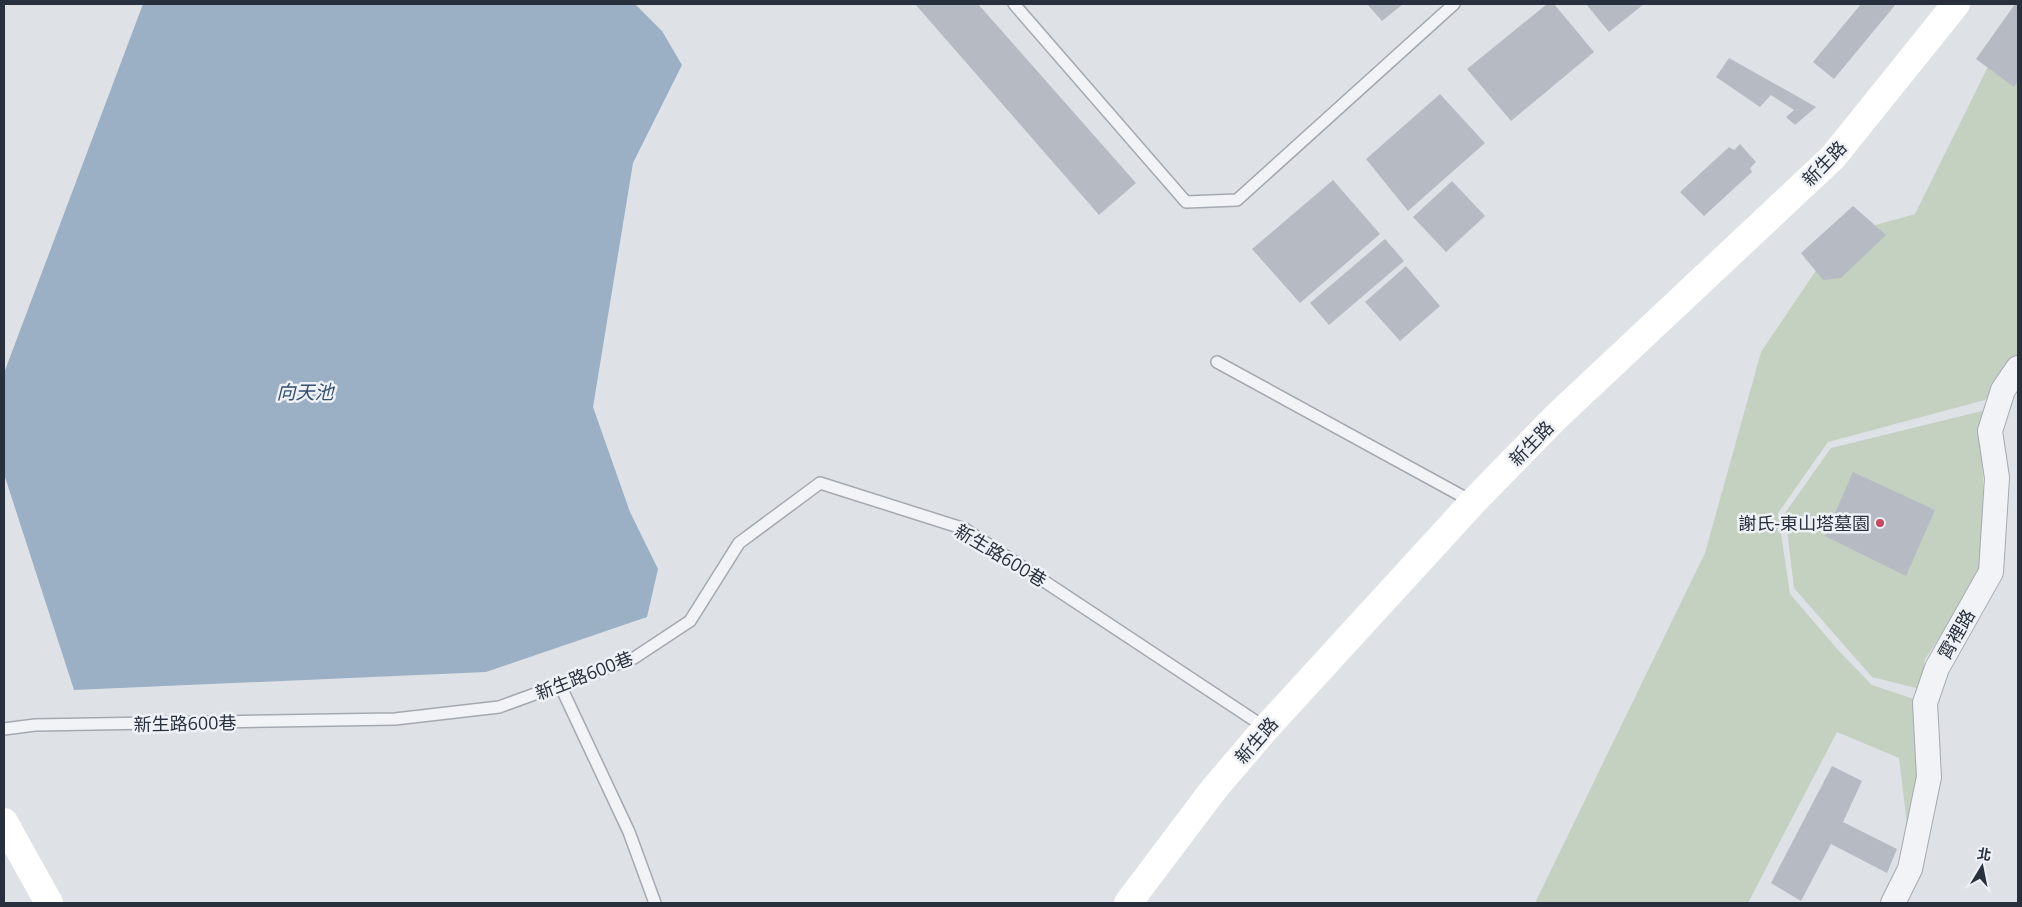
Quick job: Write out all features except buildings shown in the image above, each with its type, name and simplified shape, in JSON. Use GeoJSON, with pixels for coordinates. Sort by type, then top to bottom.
{"type":"FeatureCollection","features":[{"type":"Feature","properties":{"kind":"street","name":"新生路"},"geometry":{"type":"LineString","coordinates":[[1128,903],[1214,789],[1266,728],[1473,502],[1555,418],[1833,157],[1956,4]]}},
{"type":"Feature","properties":{"kind":"street","name":"霄裡路"},"geometry":{"type":"LineString","coordinates":[[1893,903],[1910,869],[1929,777],[1925,703],[1937,668],[1991,572],[1997,478],[1990,431],[2003,390],[2018,368]]}},
{"type":"Feature","properties":{"kind":"street"},"geometry":{"type":"LineString","coordinates":[[4,822],[44,900]]}},
{"type":"Feature","properties":{"kind":"lane"},"geometry":{"type":"LineString","coordinates":[[1014,4],[1186,202],[1236,200],[1454,4]]}},
{"type":"Feature","properties":{"kind":"lane"},"geometry":{"type":"LineString","coordinates":[[1217,362],[1473,502]]}},
{"type":"Feature","properties":{"kind":"lane","name":"新生路600巷"},"geometry":{"type":"LineString","coordinates":[[4,729],[35,725],[395,719],[499,707],[634,658],[690,621],[739,543],[820,483],[965,529],[1266,728]]}},
{"type":"Feature","properties":{"kind":"lane"},"geometry":{"type":"LineString","coordinates":[[560,685],[629,832],[655,903]]}},
{"type":"Feature","properties":{"kind":"green space"},"geometry":{"type":"Polygon","coordinates":[[[2018,6],[2018,357],[1985,400],[1828,442],[1778,513],[1790,594],[1839,651],[1872,685],[1917,700],[1926,777],[1910,849],[1899,758],[1837,732],[1748,903],[1535,903],[1705,553],[1761,352],[1840,235],[1915,214],[2018,6]]]}},
{"type":"Feature","properties":{"kind":"green space"},"geometry":{"type":"Polygon","coordinates":[[[1986,410],[1981,433],[1986,553],[1969,594],[1925,659],[1920,689],[1872,677],[1794,588],[1785,513],[1831,448],[1986,410]]]}},
{"type":"Feature","properties":{"kind":"water","name":"向天池"},"geometry":{"type":"Polygon","coordinates":[[[143,4],[635,4],[662,31],[682,65],[633,163],[593,407],[630,512],[658,569],[647,617],[486,672],[74,690],[4,474],[4,373],[143,4]]]}},
{"type":"Feature","properties":{"kind":"place","name":"謝氏-東山塔墓園"},"geometry":{"type":"Point","coordinates":[1880,523]}}]}
